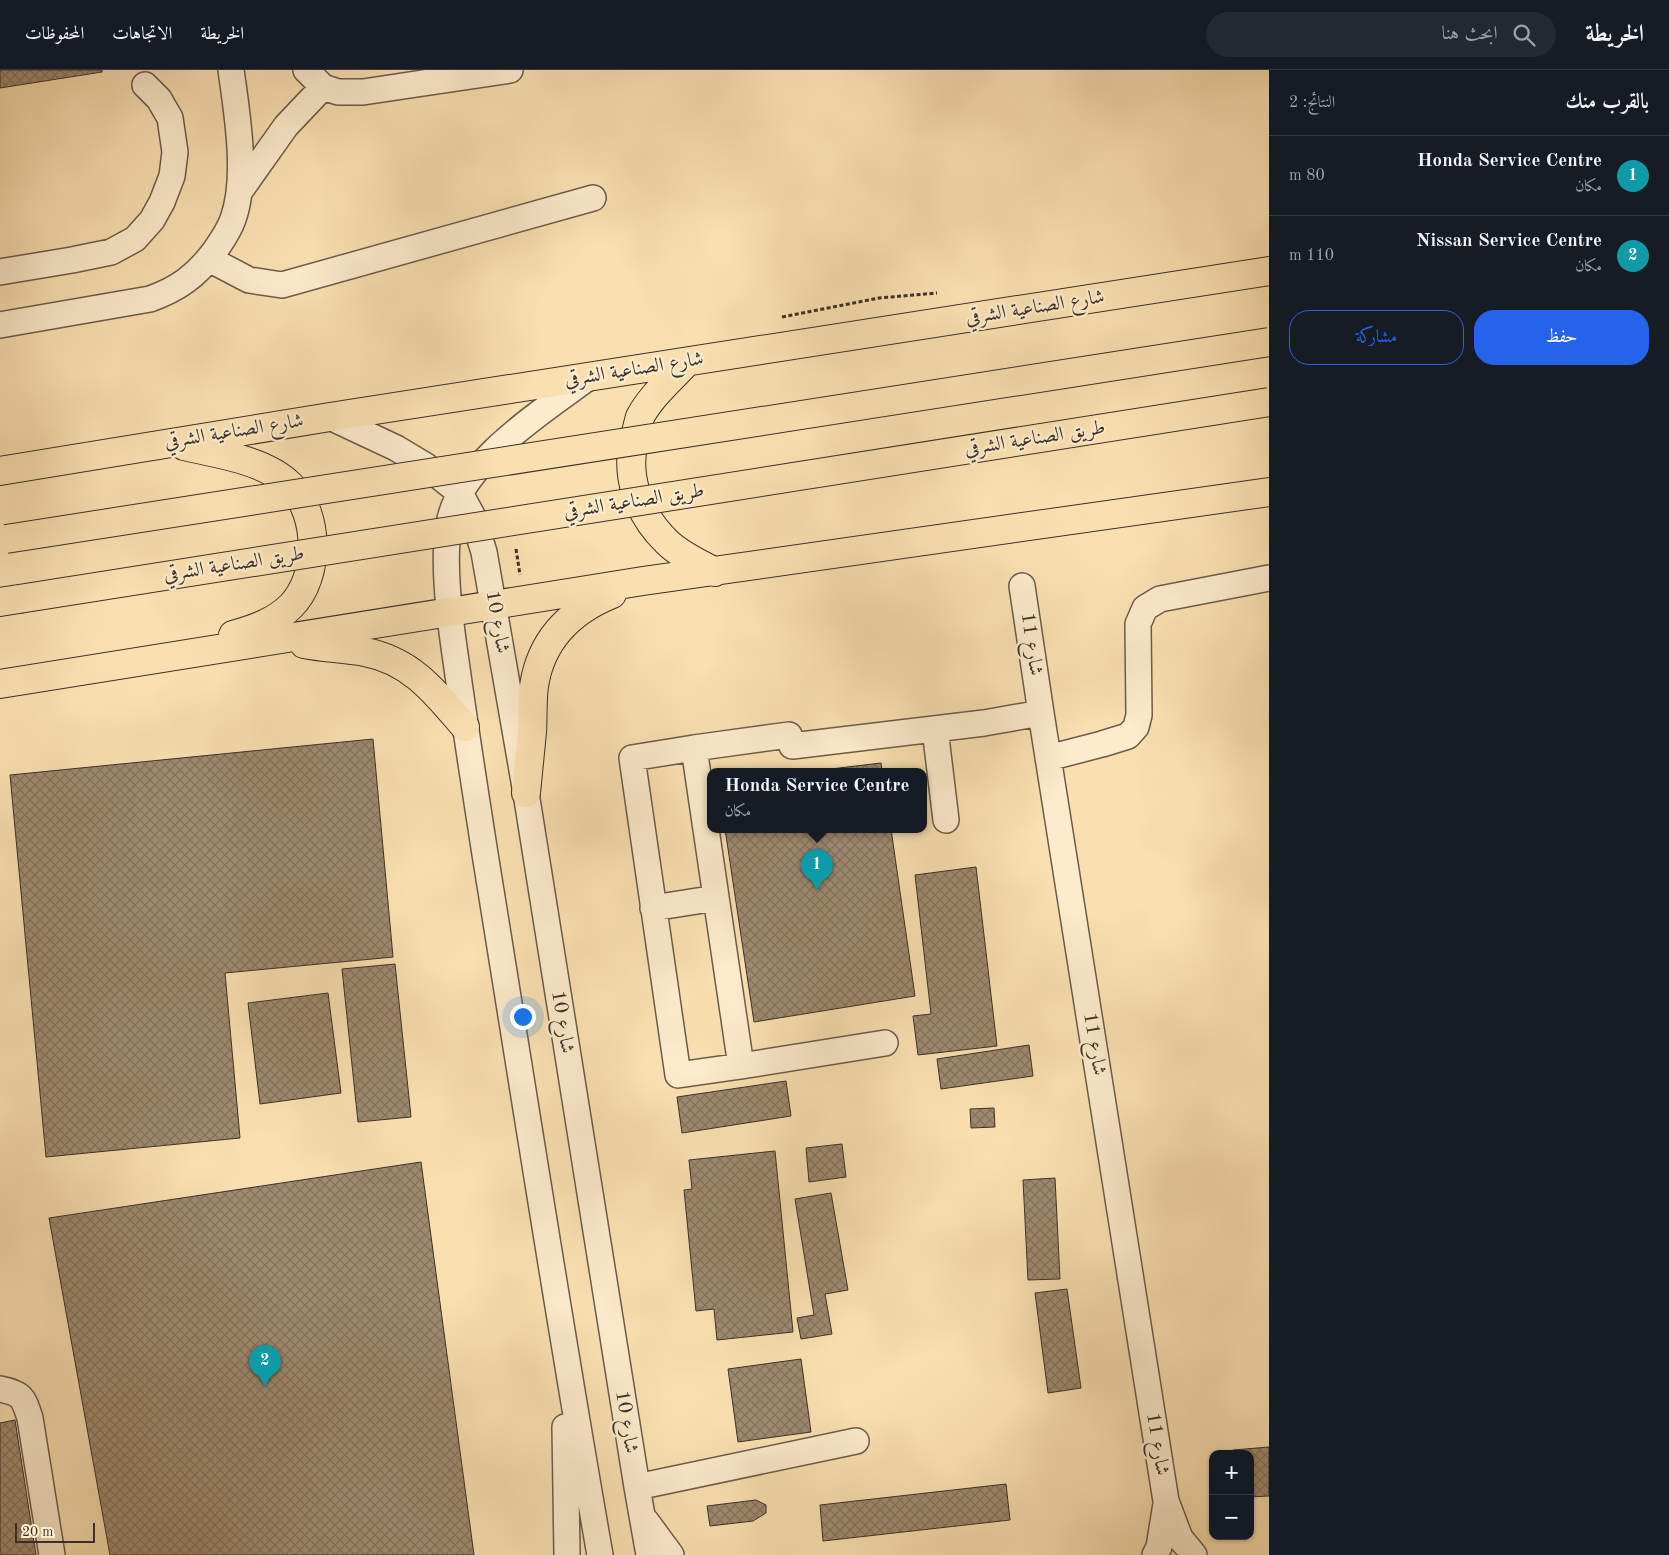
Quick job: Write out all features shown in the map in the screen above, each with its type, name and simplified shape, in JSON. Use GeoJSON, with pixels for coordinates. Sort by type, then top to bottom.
{"type":"FeatureCollection","features":[{"type":"Feature","properties":{"kind":"main road","name":"شارع الصناعية الشرقي"},"geometry":{"type":"LineString","coordinates":[[0,471],[330,417],[1269,271]]}},
{"type":"Feature","properties":{"kind":"main road"},"geometry":{"type":"LineString","coordinates":[[3,539],[1269,342]]}},
{"type":"Feature","properties":{"kind":"main road"},"geometry":{"type":"LineString","coordinates":[[687,362],[660,390],[640,417],[631,451],[632,485],[645,517],[668,543],[687,557],[716,572]]}},
{"type":"Feature","properties":{"kind":"main road","name":"طريق الصناعية الشرقي"},"geometry":{"type":"LineString","coordinates":[[10,601],[1269,402]]}},
{"type":"Feature","properties":{"kind":"main road"},"geometry":{"type":"LineString","coordinates":[[163,659],[263,625],[291,606],[308,580],[313,536],[305,503],[290,484],[268,470],[233,457],[168,443]]}},
{"type":"Feature","properties":{"kind":"main road"},"geometry":{"type":"LineString","coordinates":[[0,684],[643,581],[1269,492]]}},
{"type":"Feature","properties":{"kind":"main road"},"geometry":{"type":"LineString","coordinates":[[526,793],[534,686],[539,662],[550,641],[563,624],[579,611],[603,597],[643,581]]}},
{"type":"Feature","properties":{"kind":"main road"},"geometry":{"type":"LineString","coordinates":[[280,639],[320,647],[367,652],[392,660],[423,680],[465,727]]}},
{"type":"Feature","properties":{"kind":"street"},"geometry":{"type":"LineString","coordinates":[[0,325],[150,299],[189,280],[209,259],[226,236],[234,218],[240,192],[241,165],[231,70]]}},
{"type":"Feature","properties":{"kind":"street"},"geometry":{"type":"LineString","coordinates":[[240,192],[286,126],[315,78],[338,92],[363,92],[510,70]]}},
{"type":"Feature","properties":{"kind":"street"},"geometry":{"type":"LineString","coordinates":[[0,272],[111,252],[135,239],[152,220],[162,202],[172,176],[175,152],[170,118],[159,99],[144,84]]}},
{"type":"Feature","properties":{"kind":"street"},"geometry":{"type":"LineString","coordinates":[[209,259],[249,280],[282,285],[593,198]]}},
{"type":"Feature","properties":{"kind":"street"},"geometry":{"type":"LineString","coordinates":[[590,377],[531,419],[478,468],[460,493],[449,522],[447,557],[449,612],[465,727],[568,1372],[600,1555]]}},
{"type":"Feature","properties":{"kind":"street","name":"شارع 10"},"geometry":{"type":"LineString","coordinates":[[330,417],[396,448],[426,466],[460,493],[473,517],[484,552],[526,793],[649,1555]]}},
{"type":"Feature","properties":{"kind":"street"},"geometry":{"type":"LineString","coordinates":[[1048,758],[1128,736],[1136,727],[1139,715],[1138,624],[1145,608],[1160,599],[1269,578]]}},
{"type":"Feature","properties":{"kind":"street","name":"شارع 11"},"geometry":{"type":"LineString","coordinates":[[1022,586],[1166,1501],[1180,1538],[1194,1555]]}},
{"type":"Feature","properties":{"kind":"street"},"geometry":{"type":"LineString","coordinates":[[885,1043],[678,1075],[632,758],[694,748],[984,724],[1041,713]]}},
{"type":"Feature","properties":{"kind":"street"},"geometry":{"type":"LineString","coordinates":[[934,729],[946,820]]}},
{"type":"Feature","properties":{"kind":"street"},"geometry":{"type":"LineString","coordinates":[[694,748],[741,1066]]}},
{"type":"Feature","properties":{"kind":"street"},"geometry":{"type":"LineString","coordinates":[[653,908],[716,898]]}},
{"type":"Feature","properties":{"kind":"street"},"geometry":{"type":"LineString","coordinates":[[568,1372],[565,1426],[568,1555]]}},
{"type":"Feature","properties":{"kind":"street"},"geometry":{"type":"LineString","coordinates":[[0,1389],[16,1392],[24,1401],[27,1410],[52,1555]]}},
{"type":"Feature","properties":{"kind":"street"},"geometry":{"type":"LineString","coordinates":[[637,1487],[856,1441]]}},
{"type":"Feature","properties":{"kind":"street","name":"شارع 11"},"geometry":{"type":"LineString","coordinates":[[1155,1555],[1159,1547],[1166,1501]]}},
{"type":"Feature","properties":{"kind":"street"},"geometry":{"type":"LineString","coordinates":[[642,1515],[671,1555]]}},
{"type":"Feature","properties":{"kind":"building"},"geometry":{"type":"Polygon","coordinates":[[[0,70],[102,70],[102,72],[0,88],[0,70]]]}},
{"type":"Feature","properties":{"kind":"building"},"geometry":{"type":"Polygon","coordinates":[[[373,739],[393,957],[225,973],[240,1138],[46,1157],[10,775],[373,739]]]}},
{"type":"Feature","properties":{"kind":"building"},"geometry":{"type":"Polygon","coordinates":[[[881,763],[882,768],[839,768],[881,763]]]}},
{"type":"Feature","properties":{"kind":"building"},"geometry":{"type":"Polygon","coordinates":[[[726,833],[892,833],[915,996],[754,1022],[726,833]]]}},
{"type":"Feature","properties":{"kind":"building"},"geometry":{"type":"Polygon","coordinates":[[[976,867],[997,1046],[918,1055],[913,1016],[931,1014],[915,875],[976,867]]]}},
{"type":"Feature","properties":{"kind":"building"},"geometry":{"type":"Polygon","coordinates":[[[395,964],[411,1117],[358,1122],[342,969],[395,964]]]}},
{"type":"Feature","properties":{"kind":"building"},"geometry":{"type":"Polygon","coordinates":[[[328,993],[341,1093],[260,1104],[248,1003],[328,993]]]}},
{"type":"Feature","properties":{"kind":"building"},"geometry":{"type":"Polygon","coordinates":[[[1029,1045],[1033,1076],[941,1089],[937,1059],[1029,1045]]]}},
{"type":"Feature","properties":{"kind":"building"},"geometry":{"type":"Polygon","coordinates":[[[786,1081],[791,1116],[682,1133],[677,1097],[786,1081]]]}},
{"type":"Feature","properties":{"kind":"building"},"geometry":{"type":"Polygon","coordinates":[[[994,1108],[995,1127],[971,1128],[970,1109],[994,1108]]]}},
{"type":"Feature","properties":{"kind":"building"},"geometry":{"type":"Polygon","coordinates":[[[842,1144],[846,1177],[809,1182],[806,1148],[842,1144]]]}},
{"type":"Feature","properties":{"kind":"building"},"geometry":{"type":"Polygon","coordinates":[[[775,1151],[793,1332],[717,1340],[714,1309],[696,1311],[684,1190],[692,1189],[689,1160],[775,1151]]]}},
{"type":"Feature","properties":{"kind":"building"},"geometry":{"type":"Polygon","coordinates":[[[421,1162],[474,1555],[110,1555],[49,1218],[421,1162]]]}},
{"type":"Feature","properties":{"kind":"building"},"geometry":{"type":"Polygon","coordinates":[[[1055,1178],[1060,1279],[1028,1280],[1023,1180],[1055,1178]]]}},
{"type":"Feature","properties":{"kind":"building"},"geometry":{"type":"Polygon","coordinates":[[[831,1193],[848,1290],[825,1294],[832,1334],[801,1339],[797,1318],[814,1315],[795,1199],[831,1193]]]}},
{"type":"Feature","properties":{"kind":"building"},"geometry":{"type":"Polygon","coordinates":[[[1067,1289],[1081,1388],[1048,1393],[1035,1293],[1067,1289]]]}},
{"type":"Feature","properties":{"kind":"building"},"geometry":{"type":"Polygon","coordinates":[[[801,1359],[811,1432],[738,1442],[728,1369],[801,1359]]]}},
{"type":"Feature","properties":{"kind":"building"},"geometry":{"type":"Polygon","coordinates":[[[15,1420],[36,1555],[0,1555],[0,1423],[15,1420]]]}},
{"type":"Feature","properties":{"kind":"building"},"geometry":{"type":"Polygon","coordinates":[[[1269,1447],[1269,1496],[1254,1497],[1254,1450],[1233,1450],[1269,1447]]]}},
{"type":"Feature","properties":{"kind":"building"},"geometry":{"type":"Polygon","coordinates":[[[1006,1484],[1010,1520],[823,1541],[820,1505],[1006,1484]]]}},
{"type":"Feature","properties":{"kind":"building"},"geometry":{"type":"Polygon","coordinates":[[[756,1500],[766,1505],[766,1513],[753,1521],[710,1526],[707,1506],[756,1500]]]}},
{"type":"Feature","properties":{"kind":"place","name":"Honda Service Centre"},"geometry":{"type":"Point","coordinates":[817,890]}},
{"type":"Feature","properties":{"kind":"place","name":"Nissan Service Centre"},"geometry":{"type":"Point","coordinates":[265,1386]}}]}
